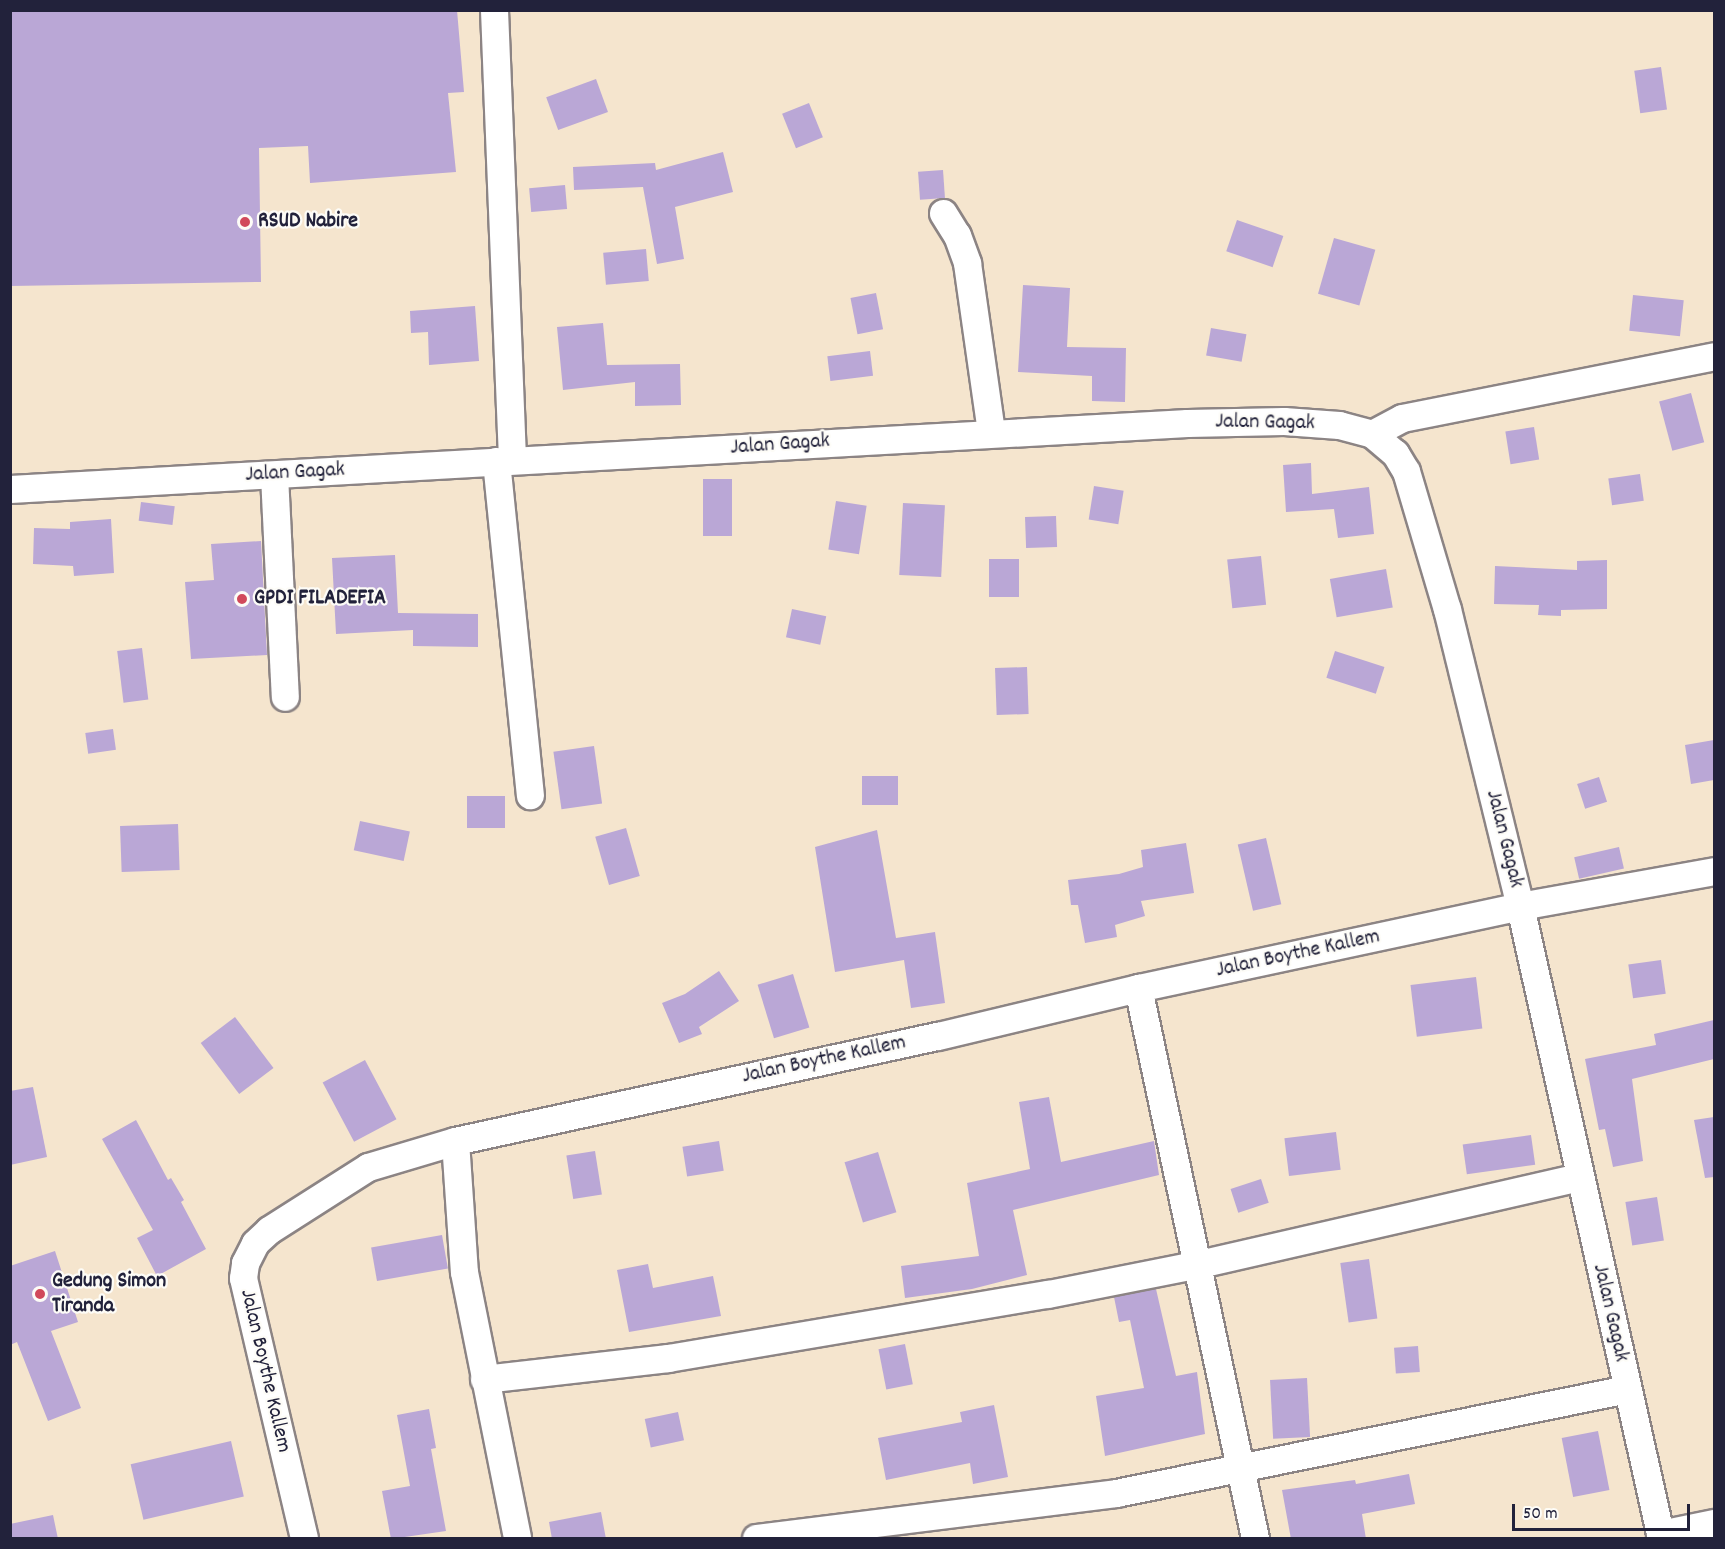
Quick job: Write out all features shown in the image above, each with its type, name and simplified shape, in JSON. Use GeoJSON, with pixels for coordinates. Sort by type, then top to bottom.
{"type":"FeatureCollection","features":[{"type":"Feature","properties":{"kind":"street"},"geometry":{"type":"LineString","coordinates":[[494,10],[504,461],[530,795]]}},
{"type":"Feature","properties":{"kind":"street"},"geometry":{"type":"LineString","coordinates":[[943,213],[957,235],[967,263],[991,432]]}},
{"type":"Feature","properties":{"kind":"street"},"geometry":{"type":"LineString","coordinates":[[1372,434],[1402,418],[1714,356]]}},
{"type":"Feature","properties":{"kind":"street","name":"Jalan Gagak"},"geometry":{"type":"LineString","coordinates":[[10,489],[991,432],[1284,421],[1339,425],[1372,434],[1395,453],[1406,471],[1447,609],[1520,906],[1661,1536]]}},
{"type":"Feature","properties":{"kind":"street"},"geometry":{"type":"LineString","coordinates":[[274,475],[285,697]]}},
{"type":"Feature","properties":{"kind":"street","name":"Jalan Boythe Kallem"},"geometry":{"type":"LineString","coordinates":[[304,1539],[243,1278],[245,1263],[250,1250],[269,1230],[358,1173],[455,1141],[938,1036],[1138,988],[1520,906],[1714,871]]}},
{"type":"Feature","properties":{"kind":"street"},"geometry":{"type":"LineString","coordinates":[[1138,988],[1195,1265],[1242,1467],[1255,1539]]}},
{"type":"Feature","properties":{"kind":"street"},"geometry":{"type":"LineString","coordinates":[[455,1141],[464,1272],[517,1539]]}},
{"type":"Feature","properties":{"kind":"street"},"geometry":{"type":"LineString","coordinates":[[484,1379],[668,1358],[1195,1265],[1579,1177]]}},
{"type":"Feature","properties":{"kind":"street"},"geometry":{"type":"LineString","coordinates":[[756,1539],[1116,1493],[1627,1389]]}},
{"type":"Feature","properties":{"kind":"street"},"geometry":{"type":"LineString","coordinates":[[1661,1536],[1714,1523]]}},
{"type":"Feature","properties":{"kind":"building"},"geometry":{"type":"Polygon","coordinates":[[[10,10],[457,10],[464,92],[448,93],[456,172],[310,183],[308,146],[259,148],[261,282],[10,286],[10,10]]]}},
{"type":"Feature","properties":{"kind":"building"},"geometry":{"type":"Polygon","coordinates":[[[1661,67],[1667,110],[1640,113],[1634,71],[1661,67]]]}},
{"type":"Feature","properties":{"kind":"building"},"geometry":{"type":"Polygon","coordinates":[[[596,79],[608,112],[558,130],[546,97],[596,79]]]}},
{"type":"Feature","properties":{"kind":"building"},"geometry":{"type":"Polygon","coordinates":[[[809,103],[823,137],[796,148],[782,114],[809,103]]]}},
{"type":"Feature","properties":{"kind":"building"},"geometry":{"type":"Polygon","coordinates":[[[723,152],[733,192],[675,207],[684,259],[657,264],[643,187],[574,190],[573,167],[655,163],[656,170],[723,152]]]}},
{"type":"Feature","properties":{"kind":"building"},"geometry":{"type":"Polygon","coordinates":[[[943,170],[945,198],[920,200],[918,172],[943,170]]]}},
{"type":"Feature","properties":{"kind":"building"},"geometry":{"type":"Polygon","coordinates":[[[565,185],[567,209],[531,212],[529,188],[565,185]]]}},
{"type":"Feature","properties":{"kind":"building"},"geometry":{"type":"Polygon","coordinates":[[[1237,220],[1283,236],[1273,267],[1226,251],[1237,220]]]}},
{"type":"Feature","properties":{"kind":"building"},"geometry":{"type":"Polygon","coordinates":[[[1334,238],[1375,250],[1359,306],[1318,294],[1334,238]]]}},
{"type":"Feature","properties":{"kind":"building"},"geometry":{"type":"Polygon","coordinates":[[[646,249],[649,281],[606,285],[603,253],[646,249]]]}},
{"type":"Feature","properties":{"kind":"building"},"geometry":{"type":"Polygon","coordinates":[[[1023,285],[1070,288],[1067,347],[1126,348],[1125,402],[1092,401],[1092,376],[1018,372],[1023,285]]]}},
{"type":"Feature","properties":{"kind":"building"},"geometry":{"type":"Polygon","coordinates":[[[876,293],[883,329],[858,334],[850,298],[876,293]]]}},
{"type":"Feature","properties":{"kind":"building"},"geometry":{"type":"Polygon","coordinates":[[[1633,295],[1684,300],[1680,336],[1629,331],[1633,295]]]}},
{"type":"Feature","properties":{"kind":"building"},"geometry":{"type":"Polygon","coordinates":[[[475,306],[479,361],[429,365],[428,332],[411,333],[410,311],[475,306]]]}},
{"type":"Feature","properties":{"kind":"building"},"geometry":{"type":"Polygon","coordinates":[[[603,323],[607,365],[680,364],[681,405],[635,406],[635,382],[563,390],[557,327],[603,323]]]}},
{"type":"Feature","properties":{"kind":"building"},"geometry":{"type":"Polygon","coordinates":[[[1211,328],[1246,334],[1242,362],[1206,356],[1211,328]]]}},
{"type":"Feature","properties":{"kind":"building"},"geometry":{"type":"Polygon","coordinates":[[[870,351],[873,376],[830,381],[827,356],[870,351]]]}},
{"type":"Feature","properties":{"kind":"building"},"geometry":{"type":"Polygon","coordinates":[[[1691,393],[1704,442],[1672,451],[1659,402],[1691,393]]]}},
{"type":"Feature","properties":{"kind":"building"},"geometry":{"type":"Polygon","coordinates":[[[1534,427],[1539,460],[1511,464],[1505,432],[1534,427]]]}},
{"type":"Feature","properties":{"kind":"building"},"geometry":{"type":"Polygon","coordinates":[[[1311,463],[1312,494],[1369,487],[1374,534],[1338,538],[1334,509],[1286,512],[1283,465],[1311,463]]]}},
{"type":"Feature","properties":{"kind":"building"},"geometry":{"type":"Polygon","coordinates":[[[1640,474],[1644,501],[1612,505],[1608,478],[1640,474]]]}},
{"type":"Feature","properties":{"kind":"building"},"geometry":{"type":"Polygon","coordinates":[[[703,479],[732,479],[732,536],[703,536],[703,479]]]}},
{"type":"Feature","properties":{"kind":"building"},"geometry":{"type":"Polygon","coordinates":[[[1094,486],[1124,491],[1118,524],[1089,520],[1094,486]]]}},
{"type":"Feature","properties":{"kind":"building"},"geometry":{"type":"Polygon","coordinates":[[[836,501],[867,506],[859,554],[828,549],[836,501]]]}},
{"type":"Feature","properties":{"kind":"building"},"geometry":{"type":"Polygon","coordinates":[[[141,502],[175,506],[172,525],[139,521],[141,502]]]}},
{"type":"Feature","properties":{"kind":"building"},"geometry":{"type":"Polygon","coordinates":[[[903,503],[945,505],[941,577],[899,575],[903,503]]]}},
{"type":"Feature","properties":{"kind":"building"},"geometry":{"type":"Polygon","coordinates":[[[1056,516],[1057,547],[1026,548],[1025,517],[1056,516]]]}},
{"type":"Feature","properties":{"kind":"building"},"geometry":{"type":"Polygon","coordinates":[[[111,519],[114,573],[74,576],[73,566],[33,564],[34,528],[70,529],[70,522],[111,519]]]}},
{"type":"Feature","properties":{"kind":"building","name":"GPDI FILADEFIA"},"geometry":{"type":"Polygon","coordinates":[[[261,541],[267,655],[191,659],[185,582],[214,580],[211,544],[261,541]]]}},
{"type":"Feature","properties":{"kind":"building"},"geometry":{"type":"Polygon","coordinates":[[[395,555],[398,613],[478,614],[478,647],[413,646],[413,630],[336,634],[332,558],[395,555]]]}},
{"type":"Feature","properties":{"kind":"building"},"geometry":{"type":"Polygon","coordinates":[[[1261,556],[1266,605],[1232,608],[1227,560],[1261,556]]]}},
{"type":"Feature","properties":{"kind":"building"},"geometry":{"type":"Polygon","coordinates":[[[989,559],[1019,559],[1019,597],[989,597],[989,559]]]}},
{"type":"Feature","properties":{"kind":"building"},"geometry":{"type":"Polygon","coordinates":[[[1607,560],[1607,609],[1561,610],[1561,616],[1538,615],[1539,605],[1494,604],[1495,566],[1577,570],[1577,561],[1607,560]]]}},
{"type":"Feature","properties":{"kind":"building"},"geometry":{"type":"Polygon","coordinates":[[[1386,569],[1393,607],[1337,617],[1330,579],[1386,569]]]}},
{"type":"Feature","properties":{"kind":"building"},"geometry":{"type":"Polygon","coordinates":[[[792,609],[826,616],[820,645],[786,637],[792,609]]]}},
{"type":"Feature","properties":{"kind":"building"},"geometry":{"type":"Polygon","coordinates":[[[142,648],[148,700],[124,703],[117,651],[142,648]]]}},
{"type":"Feature","properties":{"kind":"building"},"geometry":{"type":"Polygon","coordinates":[[[1335,651],[1384,667],[1376,694],[1326,678],[1335,651]]]}},
{"type":"Feature","properties":{"kind":"building"},"geometry":{"type":"Polygon","coordinates":[[[1027,667],[1029,714],[997,715],[995,668],[1027,667]]]}},
{"type":"Feature","properties":{"kind":"building"},"geometry":{"type":"Polygon","coordinates":[[[113,729],[116,750],[88,754],[85,733],[113,729]]]}},
{"type":"Feature","properties":{"kind":"building"},"geometry":{"type":"Polygon","coordinates":[[[1714,740],[1714,780],[1691,784],[1685,745],[1714,740]]]}},
{"type":"Feature","properties":{"kind":"building"},"geometry":{"type":"Polygon","coordinates":[[[594,746],[602,803],[561,809],[553,752],[594,746]]]}},
{"type":"Feature","properties":{"kind":"building"},"geometry":{"type":"Polygon","coordinates":[[[862,776],[898,776],[898,805],[862,805],[862,776]]]}},
{"type":"Feature","properties":{"kind":"building"},"geometry":{"type":"Polygon","coordinates":[[[1599,777],[1607,802],[1585,809],[1577,784],[1599,777]]]}},
{"type":"Feature","properties":{"kind":"building"},"geometry":{"type":"Polygon","coordinates":[[[467,796],[505,796],[505,828],[467,828],[467,796]]]}},
{"type":"Feature","properties":{"kind":"building"},"geometry":{"type":"Polygon","coordinates":[[[360,821],[410,832],[404,861],[354,850],[360,821]]]}},
{"type":"Feature","properties":{"kind":"building"},"geometry":{"type":"Polygon","coordinates":[[[178,824],[180,870],[122,872],[120,826],[178,824]]]}},
{"type":"Feature","properties":{"kind":"building"},"geometry":{"type":"Polygon","coordinates":[[[626,828],[640,876],[609,885],[595,837],[626,828]]]}},
{"type":"Feature","properties":{"kind":"building"},"geometry":{"type":"Polygon","coordinates":[[[877,830],[896,938],[935,932],[945,1003],[911,1008],[904,960],[835,972],[815,847],[877,830]]]}},
{"type":"Feature","properties":{"kind":"building"},"geometry":{"type":"Polygon","coordinates":[[[1266,838],[1281,904],[1253,911],[1238,845],[1266,838]]]}},
{"type":"Feature","properties":{"kind":"building"},"geometry":{"type":"Polygon","coordinates":[[[1186,843],[1194,893],[1141,901],[1145,916],[1115,925],[1117,937],[1085,943],[1078,905],[1071,905],[1068,880],[1119,874],[1143,867],[1141,850],[1186,843]]]}},
{"type":"Feature","properties":{"kind":"building"},"geometry":{"type":"Polygon","coordinates":[[[1619,847],[1624,868],[1579,879],[1574,857],[1619,847]]]}},
{"type":"Feature","properties":{"kind":"building"},"geometry":{"type":"Polygon","coordinates":[[[1661,960],[1666,994],[1633,998],[1628,965],[1661,960]]]}},
{"type":"Feature","properties":{"kind":"building"},"geometry":{"type":"Polygon","coordinates":[[[719,971],[739,1001],[699,1027],[702,1034],[679,1043],[662,1003],[685,994],[719,971]]]}},
{"type":"Feature","properties":{"kind":"building"},"geometry":{"type":"Polygon","coordinates":[[[793,974],[809,1028],[774,1038],[758,985],[793,974]]]}},
{"type":"Feature","properties":{"kind":"building"},"geometry":{"type":"Polygon","coordinates":[[[1476,977],[1482,1029],[1417,1037],[1410,985],[1476,977]]]}},
{"type":"Feature","properties":{"kind":"building"},"geometry":{"type":"Polygon","coordinates":[[[235,1017],[274,1068],[239,1094],[201,1043],[235,1017]]]}},
{"type":"Feature","properties":{"kind":"building"},"geometry":{"type":"Polygon","coordinates":[[[1714,1020],[1714,1059],[1632,1079],[1643,1161],[1613,1167],[1605,1129],[1599,1130],[1585,1059],[1656,1045],[1654,1034],[1714,1020]]]}},
{"type":"Feature","properties":{"kind":"building"},"geometry":{"type":"Polygon","coordinates":[[[365,1060],[396,1119],[354,1142],[323,1083],[365,1060]]]}},
{"type":"Feature","properties":{"kind":"building"},"geometry":{"type":"Polygon","coordinates":[[[33,1087],[47,1157],[10,1165],[10,1091],[33,1087]]]}},
{"type":"Feature","properties":{"kind":"building"},"geometry":{"type":"Polygon","coordinates":[[[1049,1097],[1061,1162],[1154,1141],[1159,1175],[1013,1210],[1027,1275],[972,1289],[905,1298],[901,1266],[979,1256],[967,1183],[1030,1169],[1019,1102],[1049,1097]]]}},
{"type":"Feature","properties":{"kind":"building"},"geometry":{"type":"Polygon","coordinates":[[[1714,1117],[1714,1177],[1705,1178],[1694,1120],[1714,1117]]]}},
{"type":"Feature","properties":{"kind":"building"},"geometry":{"type":"Polygon","coordinates":[[[136,1120],[168,1180],[171,1178],[184,1200],[181,1202],[206,1249],[157,1276],[137,1238],[153,1230],[102,1139],[136,1120]]]}},
{"type":"Feature","properties":{"kind":"building"},"geometry":{"type":"Polygon","coordinates":[[[1336,1132],[1341,1170],[1289,1176],[1284,1138],[1336,1132]]]}},
{"type":"Feature","properties":{"kind":"building"},"geometry":{"type":"Polygon","coordinates":[[[1531,1135],[1535,1165],[1467,1174],[1463,1145],[1531,1135]]]}},
{"type":"Feature","properties":{"kind":"building"},"geometry":{"type":"Polygon","coordinates":[[[719,1141],[724,1171],[687,1176],[682,1147],[719,1141]]]}},
{"type":"Feature","properties":{"kind":"building"},"geometry":{"type":"Polygon","coordinates":[[[595,1151],[602,1194],[573,1199],[566,1156],[595,1151]]]}},
{"type":"Feature","properties":{"kind":"building"},"geometry":{"type":"Polygon","coordinates":[[[878,1152],[896,1212],[863,1222],[845,1162],[878,1152]]]}},
{"type":"Feature","properties":{"kind":"building"},"geometry":{"type":"Polygon","coordinates":[[[1261,1179],[1269,1203],[1238,1213],[1231,1189],[1261,1179]]]}},
{"type":"Feature","properties":{"kind":"building"},"geometry":{"type":"Polygon","coordinates":[[[1657,1197],[1664,1240],[1632,1245],[1625,1202],[1657,1197]]]}},
{"type":"Feature","properties":{"kind":"building"},"geometry":{"type":"Polygon","coordinates":[[[442,1235],[448,1268],[377,1281],[371,1248],[442,1235]]]}},
{"type":"Feature","properties":{"kind":"building","name":"Gedung Simon Tiranda"},"geometry":{"type":"Polygon","coordinates":[[[55,1251],[78,1322],[51,1331],[81,1408],[48,1421],[17,1342],[10,1345],[10,1266],[55,1251]]]}},
{"type":"Feature","properties":{"kind":"building"},"geometry":{"type":"Polygon","coordinates":[[[1369,1259],[1377,1318],[1349,1322],[1340,1263],[1369,1259]]]}},
{"type":"Feature","properties":{"kind":"building"},"geometry":{"type":"Polygon","coordinates":[[[648,1264],[653,1288],[713,1276],[721,1316],[629,1332],[617,1270],[648,1264]]]}},
{"type":"Feature","properties":{"kind":"building"},"geometry":{"type":"Polygon","coordinates":[[[1156,1289],[1176,1376],[1197,1372],[1205,1434],[1105,1456],[1096,1396],[1144,1388],[1130,1320],[1119,1322],[1114,1297],[1156,1289]]]}},
{"type":"Feature","properties":{"kind":"building"},"geometry":{"type":"Polygon","coordinates":[[[905,1344],[913,1384],[886,1389],[878,1349],[905,1344]]]}},
{"type":"Feature","properties":{"kind":"building"},"geometry":{"type":"Polygon","coordinates":[[[1418,1346],[1420,1372],[1396,1374],[1394,1348],[1418,1346]]]}},
{"type":"Feature","properties":{"kind":"building"},"geometry":{"type":"Polygon","coordinates":[[[1307,1378],[1310,1437],[1273,1439],[1270,1380],[1307,1378]]]}},
{"type":"Feature","properties":{"kind":"building"},"geometry":{"type":"Polygon","coordinates":[[[994,1405],[1008,1477],[973,1484],[970,1463],[886,1480],[878,1438],[962,1422],[960,1412],[994,1405]]]}},
{"type":"Feature","properties":{"kind":"building"},"geometry":{"type":"Polygon","coordinates":[[[429,1409],[436,1448],[431,1449],[446,1531],[391,1539],[382,1491],[410,1486],[397,1415],[429,1409]]]}},
{"type":"Feature","properties":{"kind":"building"},"geometry":{"type":"Polygon","coordinates":[[[678,1412],[684,1440],[651,1447],[645,1419],[678,1412]]]}},
{"type":"Feature","properties":{"kind":"building"},"geometry":{"type":"Polygon","coordinates":[[[1598,1431],[1609,1490],[1573,1497],[1562,1438],[1598,1431]]]}},
{"type":"Feature","properties":{"kind":"building"},"geometry":{"type":"Polygon","coordinates":[[[231,1441],[244,1497],[143,1520],[131,1464],[231,1441]]]}},
{"type":"Feature","properties":{"kind":"building"},"geometry":{"type":"Polygon","coordinates":[[[1409,1474],[1415,1504],[1362,1514],[1366,1539],[1291,1539],[1282,1490],[1355,1480],[1356,1484],[1409,1474]]]}},
{"type":"Feature","properties":{"kind":"building"},"geometry":{"type":"Polygon","coordinates":[[[601,1512],[606,1539],[552,1539],[549,1522],[601,1512]]]}},
{"type":"Feature","properties":{"kind":"building"},"geometry":{"type":"Polygon","coordinates":[[[53,1515],[58,1539],[10,1539],[10,1524],[53,1515]]]}},
{"type":"Feature","properties":{"kind":"place","name":"RSUD Nabire"},"geometry":{"type":"Point","coordinates":[245,222]}},
{"type":"Feature","properties":{"kind":"place","name":"GPDI FILADEFIA"},"geometry":{"type":"Point","coordinates":[242,599]}},
{"type":"Feature","properties":{"kind":"place","name":"Gedung Simon Tiranda"},"geometry":{"type":"Point","coordinates":[40,1294]}}]}
